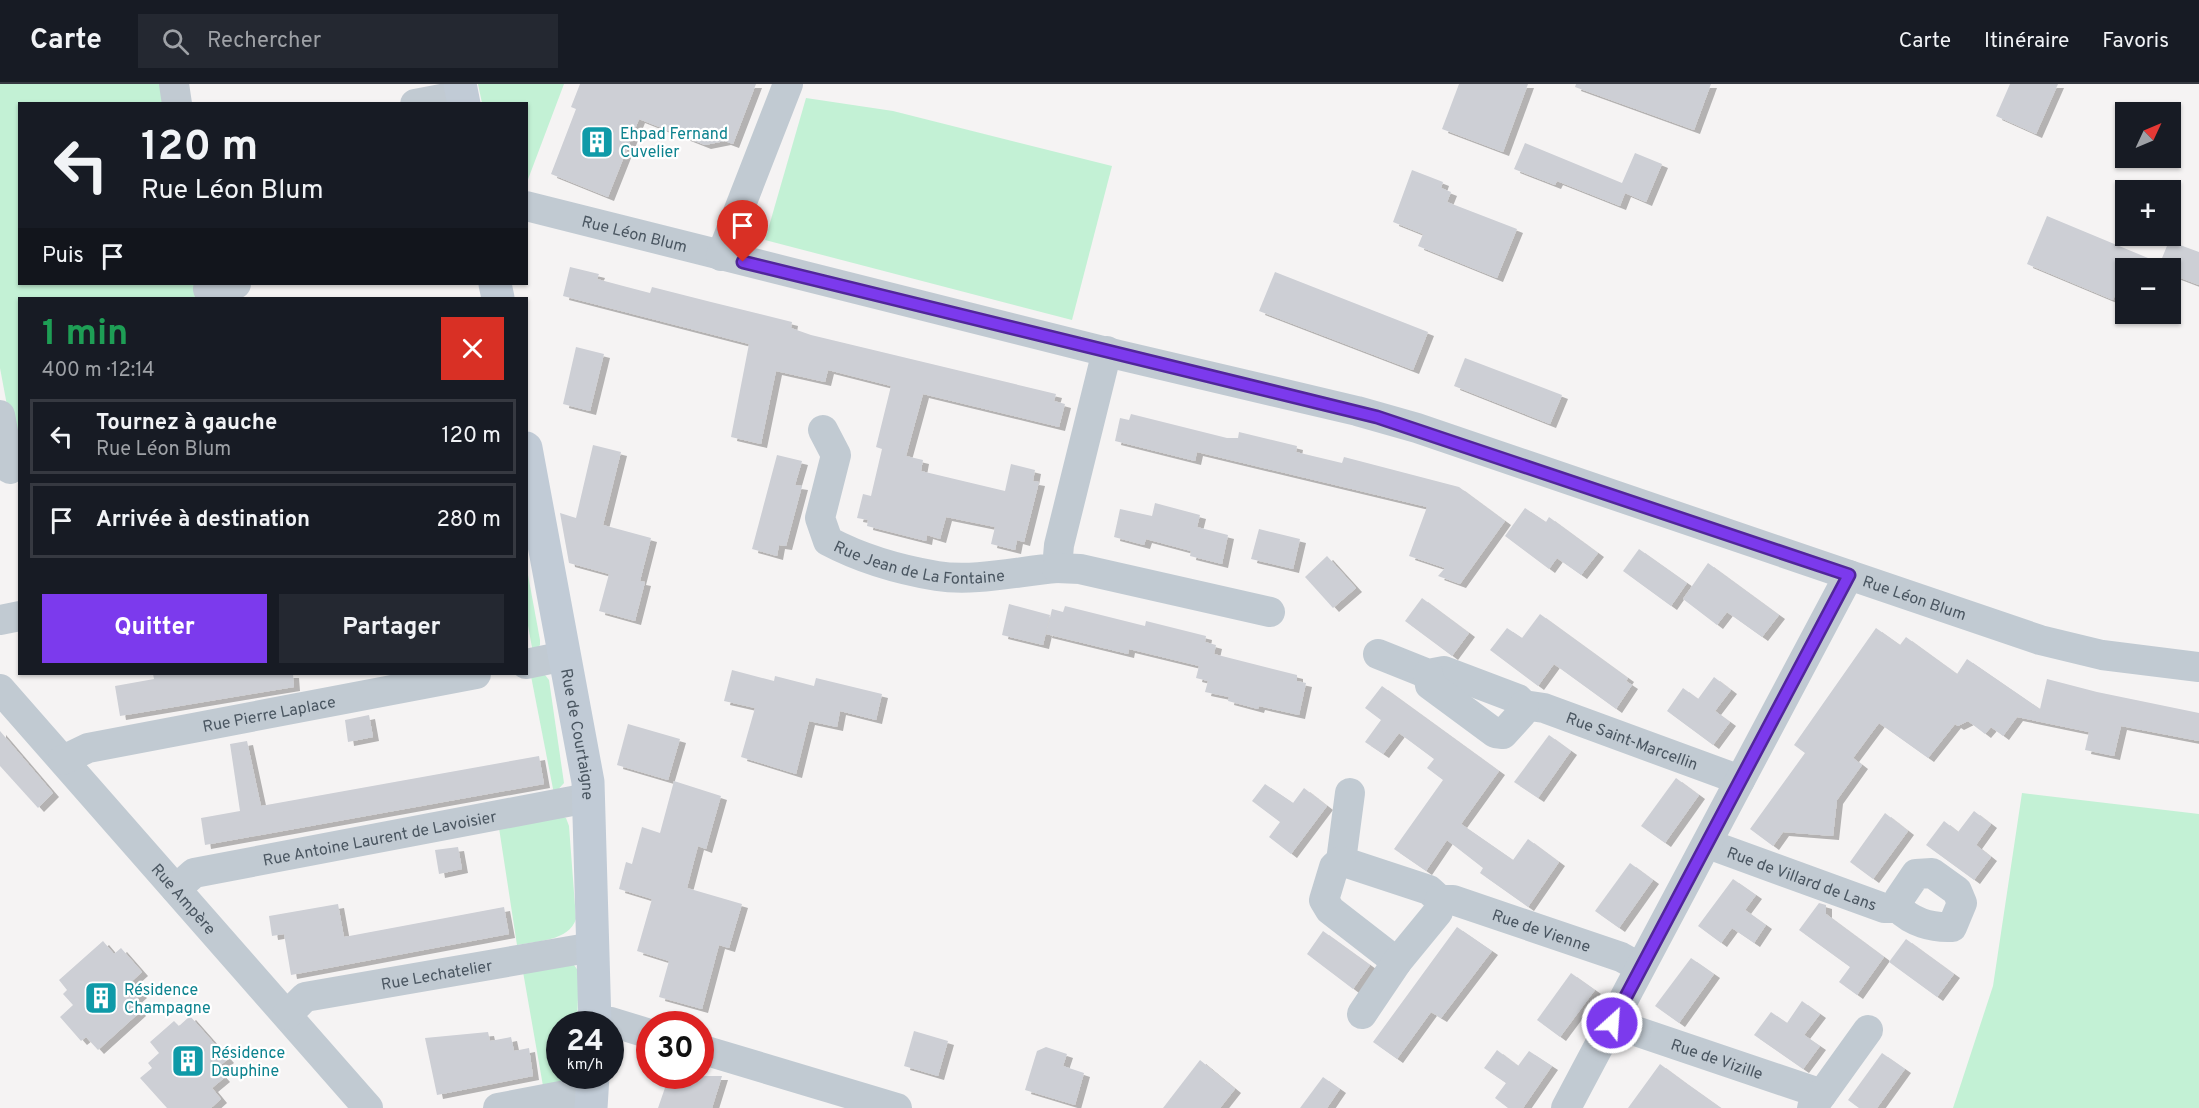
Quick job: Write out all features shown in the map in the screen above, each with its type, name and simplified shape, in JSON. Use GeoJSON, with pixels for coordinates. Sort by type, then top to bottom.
{"type":"FeatureCollection","features":[{"type":"Feature","properties":{"kind":"street"},"geometry":{"type":"LineString","coordinates":[[174,84],[177,102]]}},
{"type":"Feature","properties":{"kind":"street"},"geometry":{"type":"LineString","coordinates":[[721,256],[788,84]]}},
{"type":"Feature","properties":{"kind":"street"},"geometry":{"type":"LineString","coordinates":[[424,102],[462,94]]}},
{"type":"Feature","properties":{"kind":"street","name":"Rue Léon Blum"},"geometry":{"type":"LineString","coordinates":[[528,207],[721,256],[1357,411],[1418,428],[2040,640],[2102,655],[2199,667]]}},
{"type":"Feature","properties":{"kind":"street"},"geometry":{"type":"LineString","coordinates":[[1057,568],[1059,545],[1107,351]]}},
{"type":"Feature","properties":{"kind":"street"},"geometry":{"type":"LineString","coordinates":[[0,415],[10,469]]}},
{"type":"Feature","properties":{"kind":"street","name":"Rue Jean de La Fontaine"},"geometry":{"type":"LineString","coordinates":[[823,430],[836,455],[820,518],[828,541],[850,553],[938,576],[969,576],[1057,568],[1080,569],[1270,612]]}},
{"type":"Feature","properties":{"kind":"street","name":"Rue de Courtaigne"},"geometry":{"type":"LineString","coordinates":[[528,469],[533,520],[565,656],[588,782],[595,1011]]}},
{"type":"Feature","properties":{"kind":"street"},"geometry":{"type":"LineString","coordinates":[[1566,1108],[1849,575]]}},
{"type":"Feature","properties":{"kind":"street"},"geometry":{"type":"LineString","coordinates":[[0,620],[18,616]]}},
{"type":"Feature","properties":{"kind":"street","name":"Rue Saint-Marcellin"},"geometry":{"type":"LineString","coordinates":[[1378,654],[1428,674],[1444,671],[1518,699],[1524,705],[1544,708],[1740,780]]}},
{"type":"Feature","properties":{"kind":"street"},"geometry":{"type":"LineString","coordinates":[[528,664],[565,656]]}},
{"type":"Feature","properties":{"kind":"street"},"geometry":{"type":"LineString","coordinates":[[1428,674],[1430,685],[1495,733],[1503,734],[1522,713],[1524,705]]}},
{"type":"Feature","properties":{"kind":"street","name":"Rue Pierre Laplace"},"geometry":{"type":"LineString","coordinates":[[63,760],[88,748],[471,675]]}},
{"type":"Feature","properties":{"kind":"street","name":"Rue Ampère"},"geometry":{"type":"LineString","coordinates":[[0,689],[368,1108]]}},
{"type":"Feature","properties":{"kind":"street"},"geometry":{"type":"LineString","coordinates":[[1350,793],[1341,861],[1334,867],[1324,900],[1330,910],[1397,962]]}},
{"type":"Feature","properties":{"kind":"street","name":"Rue Antoine Laurent de Lavoisier"},"geometry":{"type":"LineString","coordinates":[[176,889],[194,873],[588,798]]}},
{"type":"Feature","properties":{"kind":"street","name":"Rue de Villard de Lans"},"geometry":{"type":"LineString","coordinates":[[1708,844],[1884,908],[1898,909]]}},
{"type":"Feature","properties":{"kind":"street","name":"Rue de Vienne"},"geometry":{"type":"LineString","coordinates":[[1341,861],[1430,890],[1440,900],[1453,900],[1621,957],[1639,967]]}},
{"type":"Feature","properties":{"kind":"street"},"geometry":{"type":"LineString","coordinates":[[1362,1014],[1397,962],[1438,912],[1440,900]]}},
{"type":"Feature","properties":{"kind":"street","name":"Rue Lechatelier"},"geometry":{"type":"LineString","coordinates":[[287,1016],[305,997],[593,947]]}},
{"type":"Feature","properties":{"kind":"street","name":"Rue de Vizille"},"geometry":{"type":"LineString","coordinates":[[1612,1023],[1817,1101],[1868,1030]]}},
{"type":"Feature","properties":{"kind":"street"},"geometry":{"type":"LineString","coordinates":[[714,1053],[897,1108]]}},
{"type":"Feature","properties":{"kind":"street"},"geometry":{"type":"LineString","coordinates":[[498,1108],[592,1091]]}},
{"type":"Feature","properties":{"kind":"green space"},"geometry":{"type":"Polygon","coordinates":[[[0,84],[162,84],[165,102],[18,102],[18,285],[199,285],[202,297],[18,297],[18,452],[15,448],[0,368],[0,84]]]}},
{"type":"Feature","properties":{"kind":"green space"},"geometry":{"type":"Polygon","coordinates":[[[478,84],[564,84],[528,179],[528,102],[482,102],[478,84]]]}},
{"type":"Feature","properties":{"kind":"green space"},"geometry":{"type":"Polygon","coordinates":[[[806,98],[893,111],[1112,166],[1072,320],[765,240],[806,98]]]}},
{"type":"Feature","properties":{"kind":"green space"},"geometry":{"type":"Polygon","coordinates":[[[528,575],[540,640],[540,645],[533,653],[528,626],[528,575]]]}},
{"type":"Feature","properties":{"kind":"green space"},"geometry":{"type":"Polygon","coordinates":[[[545,675],[549,680],[564,783],[554,794],[531,676],[545,675]]]}},
{"type":"Feature","properties":{"kind":"green space"},"geometry":{"type":"Polygon","coordinates":[[[2022,793],[2199,814],[2199,1108],[1953,1108],[1993,986],[2022,793]]]}},
{"type":"Feature","properties":{"kind":"green space"},"geometry":{"type":"Polygon","coordinates":[[[559,815],[566,818],[569,826],[576,919],[567,932],[560,936],[517,945],[499,828],[559,815]]]}},
{"type":"Feature","properties":{"kind":"green space"},"geometry":{"type":"Polygon","coordinates":[[[574,965],[579,972],[578,1011],[546,1011],[546,1085],[543,1086],[522,966],[574,965]]]}},
{"type":"Feature","properties":{"kind":"building","name":"Ehpad Fernand Cuvelier"},"geometry":{"type":"Polygon","coordinates":[[[580,84],[756,84],[733,144],[725,141],[705,145],[639,119],[608,197],[551,174],[576,109],[571,107],[580,84]]]}},
{"type":"Feature","properties":{"kind":"building"},"geometry":{"type":"Polygon","coordinates":[[[1459,84],[1528,84],[1503,152],[1442,129],[1459,84]]]}},
{"type":"Feature","properties":{"kind":"building"},"geometry":{"type":"Polygon","coordinates":[[[1576,84],[1711,84],[1694,130],[1575,87],[1576,84]]]}},
{"type":"Feature","properties":{"kind":"building"},"geometry":{"type":"Polygon","coordinates":[[[2010,84],[2058,84],[2036,134],[1996,116],[2010,84]]]}},
{"type":"Feature","properties":{"kind":"building"},"geometry":{"type":"Polygon","coordinates":[[[1525,143],[1622,183],[1635,153],[1662,164],[1646,202],[1625,193],[1620,206],[1557,181],[1555,185],[1514,169],[1525,143]]]}},
{"type":"Feature","properties":{"kind":"building"},"geometry":{"type":"Polygon","coordinates":[[[1412,170],[1443,182],[1441,188],[1451,192],[1447,202],[1517,229],[1497,278],[1418,246],[1423,234],[1393,222],[1412,170]]]}},
{"type":"Feature","properties":{"kind":"building"},"geometry":{"type":"Polygon","coordinates":[[[2047,216],[2148,258],[2115,258],[2113,300],[2027,264],[2047,216]]]}},
{"type":"Feature","properties":{"kind":"building"},"geometry":{"type":"Polygon","coordinates":[[[2181,245],[2199,252],[2199,285],[2181,278],[2181,258],[2162,258],[2167,246],[2181,245]]]}},
{"type":"Feature","properties":{"kind":"building"},"geometry":{"type":"Polygon","coordinates":[[[570,267],[599,274],[597,279],[627,287],[650,293],[652,287],[792,322],[791,328],[811,335],[1056,394],[1054,401],[1065,404],[1059,427],[923,394],[906,456],[923,460],[921,471],[1005,491],[1011,464],[1035,470],[1033,481],[1039,482],[1024,542],[1017,540],[1015,550],[991,544],[995,527],[946,517],[940,539],[927,535],[926,541],[867,526],[868,520],[857,518],[863,494],[871,496],[882,449],[876,447],[891,386],[828,370],[825,382],[776,371],[761,444],[731,437],[749,344],[563,296],[570,267]]]}},
{"type":"Feature","properties":{"kind":"building"},"geometry":{"type":"Polygon","coordinates":[[[1275,272],[1428,332],[1413,370],[1259,311],[1275,272]]]}},
{"type":"Feature","properties":{"kind":"building"},"geometry":{"type":"Polygon","coordinates":[[[576,347],[604,354],[590,411],[563,404],[576,347]]]}},
{"type":"Feature","properties":{"kind":"building"},"geometry":{"type":"Polygon","coordinates":[[[1465,358],[1562,395],[1550,424],[1454,386],[1465,358]]]}},
{"type":"Feature","properties":{"kind":"building"},"geometry":{"type":"Polygon","coordinates":[[[1131,414],[1227,438],[1238,438],[1239,432],[1297,446],[1296,452],[1342,463],[1344,457],[1459,487],[1505,521],[1460,584],[1438,576],[1445,568],[1409,556],[1427,507],[1197,452],[1195,461],[1115,441],[1120,418],[1129,420],[1131,414]]]}},
{"type":"Feature","properties":{"kind":"building"},"geometry":{"type":"Polygon","coordinates":[[[593,445],[621,452],[603,525],[651,538],[640,581],[645,582],[635,621],[599,611],[609,574],[569,563],[560,513],[576,518],[593,445]]]}},
{"type":"Feature","properties":{"kind":"building"},"geometry":{"type":"Polygon","coordinates":[[[777,455],[802,461],[795,485],[802,486],[786,546],[779,545],[777,556],[752,549],[777,455]]]}},
{"type":"Feature","properties":{"kind":"building"},"geometry":{"type":"Polygon","coordinates":[[[1155,503],[1200,515],[1197,527],[1228,535],[1222,564],[1190,556],[1191,551],[1146,539],[1144,545],[1114,537],[1120,509],[1152,516],[1155,503]]]}},
{"type":"Feature","properties":{"kind":"building"},"geometry":{"type":"Polygon","coordinates":[[[1525,508],[1546,522],[1549,517],[1598,553],[1581,575],[1557,558],[1549,569],[1505,536],[1525,508]]]}},
{"type":"Feature","properties":{"kind":"building"},"geometry":{"type":"Polygon","coordinates":[[[1259,529],[1300,539],[1293,569],[1251,559],[1259,529]]]}},
{"type":"Feature","properties":{"kind":"building"},"geometry":{"type":"Polygon","coordinates":[[[1639,549],[1687,583],[1671,606],[1623,571],[1639,549]]]}},
{"type":"Feature","properties":{"kind":"building"},"geometry":{"type":"Polygon","coordinates":[[[1327,556],[1356,588],[1333,608],[1305,577],[1327,556]]]}},
{"type":"Feature","properties":{"kind":"building"},"geometry":{"type":"Polygon","coordinates":[[[1708,563],[1779,615],[1762,637],[1727,612],[1717,625],[1683,599],[1708,563]]]}},
{"type":"Feature","properties":{"kind":"building"},"geometry":{"type":"Polygon","coordinates":[[[1422,598],[1469,633],[1452,656],[1405,621],[1422,598]]]}},
{"type":"Feature","properties":{"kind":"building"},"geometry":{"type":"Polygon","coordinates":[[[1009,604],[1050,615],[1043,645],[1002,635],[1009,604]]]}},
{"type":"Feature","properties":{"kind":"building"},"geometry":{"type":"Polygon","coordinates":[[[1065,606],[1145,626],[1146,621],[1206,636],[1205,642],[1216,645],[1214,654],[1297,675],[1297,681],[1306,683],[1299,715],[1259,706],[1258,709],[1228,701],[1229,697],[1205,692],[1208,681],[1196,678],[1199,666],[1129,649],[1128,654],[1046,634],[1052,609],[1063,612],[1065,606]]]}},
{"type":"Feature","properties":{"kind":"building"},"geometry":{"type":"Polygon","coordinates":[[[1540,614],[1628,678],[1626,681],[1632,685],[1616,709],[1554,664],[1538,686],[1490,650],[1507,628],[1522,638],[1540,614]]]}},
{"type":"Feature","properties":{"kind":"building"},"geometry":{"type":"Polygon","coordinates":[[[1876,628],[1900,645],[1906,637],[1957,674],[1967,659],[2040,709],[2047,679],[2199,713],[2199,741],[2121,726],[2114,756],[2085,750],[2089,732],[2017,717],[2003,736],[1991,727],[1985,734],[1968,721],[1958,726],[1955,724],[1928,758],[1879,723],[1853,758],[1862,765],[1837,800],[1833,836],[1783,832],[1773,846],[1750,829],[1805,753],[1794,745],[1876,628]]]}},
{"type":"Feature","properties":{"kind":"building"},"geometry":{"type":"Polygon","coordinates":[[[732,670],[774,681],[775,676],[814,686],[816,678],[882,694],[876,720],[840,711],[837,727],[809,721],[796,774],[741,757],[755,708],[724,701],[732,670]]]}},
{"type":"Feature","properties":{"kind":"building"},"geometry":{"type":"Polygon","coordinates":[[[153,675],[293,675],[294,687],[120,716],[115,686],[154,679],[153,675]]]}},
{"type":"Feature","properties":{"kind":"building"},"geometry":{"type":"Polygon","coordinates":[[[1714,677],[1731,690],[1715,711],[1730,722],[1713,745],[1667,711],[1683,688],[1698,699],[1714,677]]]}},
{"type":"Feature","properties":{"kind":"building"},"geometry":{"type":"Polygon","coordinates":[[[1382,686],[1499,771],[1461,824],[1513,860],[1528,839],[1559,862],[1528,907],[1480,873],[1483,868],[1447,840],[1426,871],[1394,849],[1443,780],[1427,768],[1434,759],[1399,733],[1383,754],[1365,742],[1381,720],[1365,708],[1382,686]]]}},
{"type":"Feature","properties":{"kind":"building"},"geometry":{"type":"Polygon","coordinates":[[[369,715],[373,737],[348,742],[345,720],[369,715]]]}},
{"type":"Feature","properties":{"kind":"building"},"geometry":{"type":"Polygon","coordinates":[[[628,724],[680,739],[668,780],[617,765],[628,724]]]}},
{"type":"Feature","properties":{"kind":"building"},"geometry":{"type":"Polygon","coordinates":[[[0,731],[53,793],[38,808],[0,766],[0,731]]]}},
{"type":"Feature","properties":{"kind":"building"},"geometry":{"type":"Polygon","coordinates":[[[1549,735],[1571,751],[1538,798],[1514,782],[1549,735]]]}},
{"type":"Feature","properties":{"kind":"building"},"geometry":{"type":"Polygon","coordinates":[[[247,741],[261,806],[539,756],[544,784],[205,845],[201,818],[240,811],[230,744],[247,741]]]}},
{"type":"Feature","properties":{"kind":"building"},"geometry":{"type":"Polygon","coordinates":[[[1676,778],[1699,795],[1665,843],[1641,826],[1676,778]]]}},
{"type":"Feature","properties":{"kind":"building"},"geometry":{"type":"Polygon","coordinates":[[[674,781],[721,796],[706,849],[698,846],[687,888],[742,904],[729,948],[719,945],[702,1009],[659,997],[669,961],[637,951],[652,899],[619,889],[626,862],[632,864],[642,827],[660,833],[674,781]]]}},
{"type":"Feature","properties":{"kind":"building"},"geometry":{"type":"Polygon","coordinates":[[[1265,784],[1293,803],[1304,788],[1327,806],[1291,854],[1269,837],[1280,822],[1252,801],[1265,784]]]}},
{"type":"Feature","properties":{"kind":"building"},"geometry":{"type":"Polygon","coordinates":[[[1974,811],[1991,824],[1976,845],[1991,857],[1974,880],[1926,845],[1944,821],[1958,832],[1974,811]]]}},
{"type":"Feature","properties":{"kind":"building"},"geometry":{"type":"Polygon","coordinates":[[[1885,813],[1908,831],[1873,879],[1850,862],[1885,813]]]}},
{"type":"Feature","properties":{"kind":"building"},"geometry":{"type":"Polygon","coordinates":[[[458,847],[462,869],[439,874],[435,850],[458,847]]]}},
{"type":"Feature","properties":{"kind":"building"},"geometry":{"type":"Polygon","coordinates":[[[1630,863],[1653,880],[1619,928],[1595,911],[1630,863]]]}},
{"type":"Feature","properties":{"kind":"building"},"geometry":{"type":"Polygon","coordinates":[[[1733,879],[1756,895],[1745,910],[1766,925],[1754,943],[1732,928],[1721,943],[1698,926],[1733,879]]]}},
{"type":"Feature","properties":{"kind":"building"},"geometry":{"type":"Polygon","coordinates":[[[1819,903],[1826,905],[1826,914],[1884,957],[1857,995],[1839,982],[1850,967],[1799,930],[1819,903]]]}},
{"type":"Feature","properties":{"kind":"building"},"geometry":{"type":"Polygon","coordinates":[[[338,904],[344,937],[504,907],[509,934],[291,975],[284,934],[272,936],[269,916],[338,904]]]}},
{"type":"Feature","properties":{"kind":"building"},"geometry":{"type":"Polygon","coordinates":[[[1457,927],[1492,951],[1441,1018],[1431,1012],[1397,1059],[1373,1042],[1457,927]]]}},
{"type":"Feature","properties":{"kind":"building"},"geometry":{"type":"Polygon","coordinates":[[[1323,931],[1370,965],[1353,989],[1307,954],[1323,931]]]}},
{"type":"Feature","properties":{"kind":"building"},"geometry":{"type":"Polygon","coordinates":[[[1906,939],[1954,974],[1937,997],[1889,962],[1906,939]]]}},
{"type":"Feature","properties":{"kind":"building","name":"Résidence Champagne"},"geometry":{"type":"Polygon","coordinates":[[[103,941],[114,954],[121,948],[142,972],[131,982],[141,994],[132,1002],[140,1012],[98,1050],[86,1037],[81,1041],[60,1017],[73,1005],[63,994],[67,990],[59,980],[103,941]]]}},
{"type":"Feature","properties":{"kind":"building"},"geometry":{"type":"Polygon","coordinates":[[[1691,958],[1714,974],[1679,1023],[1655,1006],[1691,958]]]}},
{"type":"Feature","properties":{"kind":"building"},"geometry":{"type":"Polygon","coordinates":[[[1571,973],[1595,990],[1560,1037],[1537,1020],[1571,973]]]}},
{"type":"Feature","properties":{"kind":"building"},"geometry":{"type":"Polygon","coordinates":[[[1802,1001],[1820,1014],[1804,1035],[1820,1046],[1803,1069],[1754,1035],[1771,1012],[1787,1023],[1802,1001]]]}},
{"type":"Feature","properties":{"kind":"building","name":"Résidence Dauphine"},"geometry":{"type":"Polygon","coordinates":[[[190,1016],[228,1059],[216,1069],[224,1078],[212,1088],[221,1099],[211,1108],[167,1108],[140,1078],[152,1068],[148,1063],[159,1053],[150,1042],[174,1021],[179,1026],[190,1016]]]}},
{"type":"Feature","properties":{"kind":"building"},"geometry":{"type":"Polygon","coordinates":[[[914,1031],[948,1041],[938,1076],[904,1066],[914,1031]]]}},
{"type":"Feature","properties":{"kind":"building"},"geometry":{"type":"Polygon","coordinates":[[[488,1032],[490,1041],[511,1037],[514,1051],[529,1048],[533,1076],[437,1095],[425,1038],[488,1032]]]}},
{"type":"Feature","properties":{"kind":"building"},"geometry":{"type":"Polygon","coordinates":[[[1046,1047],[1067,1054],[1063,1066],[1084,1073],[1075,1105],[1025,1090],[1037,1051],[1046,1047]]]}},
{"type":"Feature","properties":{"kind":"building"},"geometry":{"type":"Polygon","coordinates":[[[1497,1050],[1518,1066],[1529,1051],[1552,1066],[1523,1108],[1508,1108],[1495,1098],[1506,1083],[1484,1068],[1497,1050]]]}},
{"type":"Feature","properties":{"kind":"building"},"geometry":{"type":"Polygon","coordinates":[[[1882,1053],[1905,1069],[1877,1108],[1859,1108],[1848,1100],[1882,1053]]]}},
{"type":"Feature","properties":{"kind":"building"},"geometry":{"type":"Polygon","coordinates":[[[1200,1060],[1235,1089],[1220,1108],[1163,1108],[1200,1060]]]}},
{"type":"Feature","properties":{"kind":"building"},"geometry":{"type":"Polygon","coordinates":[[[1660,1064],[1683,1081],[1721,1108],[1628,1108],[1660,1064]]]}},
{"type":"Feature","properties":{"kind":"building"},"geometry":{"type":"Polygon","coordinates":[[[714,1076],[722,1076],[712,1108],[658,1108],[665,1089],[714,1089],[714,1076]]]}},
{"type":"Feature","properties":{"kind":"building"},"geometry":{"type":"Polygon","coordinates":[[[1323,1077],[1340,1089],[1327,1108],[1300,1108],[1323,1077]]]}},
{"type":"Feature","properties":{"kind":"place","name":"Ehpad Fernand Cuvelier"},"geometry":{"type":"Point","coordinates":[597,142]}},
{"type":"Feature","properties":{"kind":"place","name":"Résidence Champagne"},"geometry":{"type":"Point","coordinates":[101,998]}},
{"type":"Feature","properties":{"kind":"place","name":"Résidence Dauphine"},"geometry":{"type":"Point","coordinates":[188,1061]}},
{"type":"Feature","properties":{"kind":"route"},"geometry":{"type":"LineString","coordinates":[[743,262],[1357,411],[1418,428],[1849,575],[1708,844],[1639,967],[1612,1023]]}}]}
